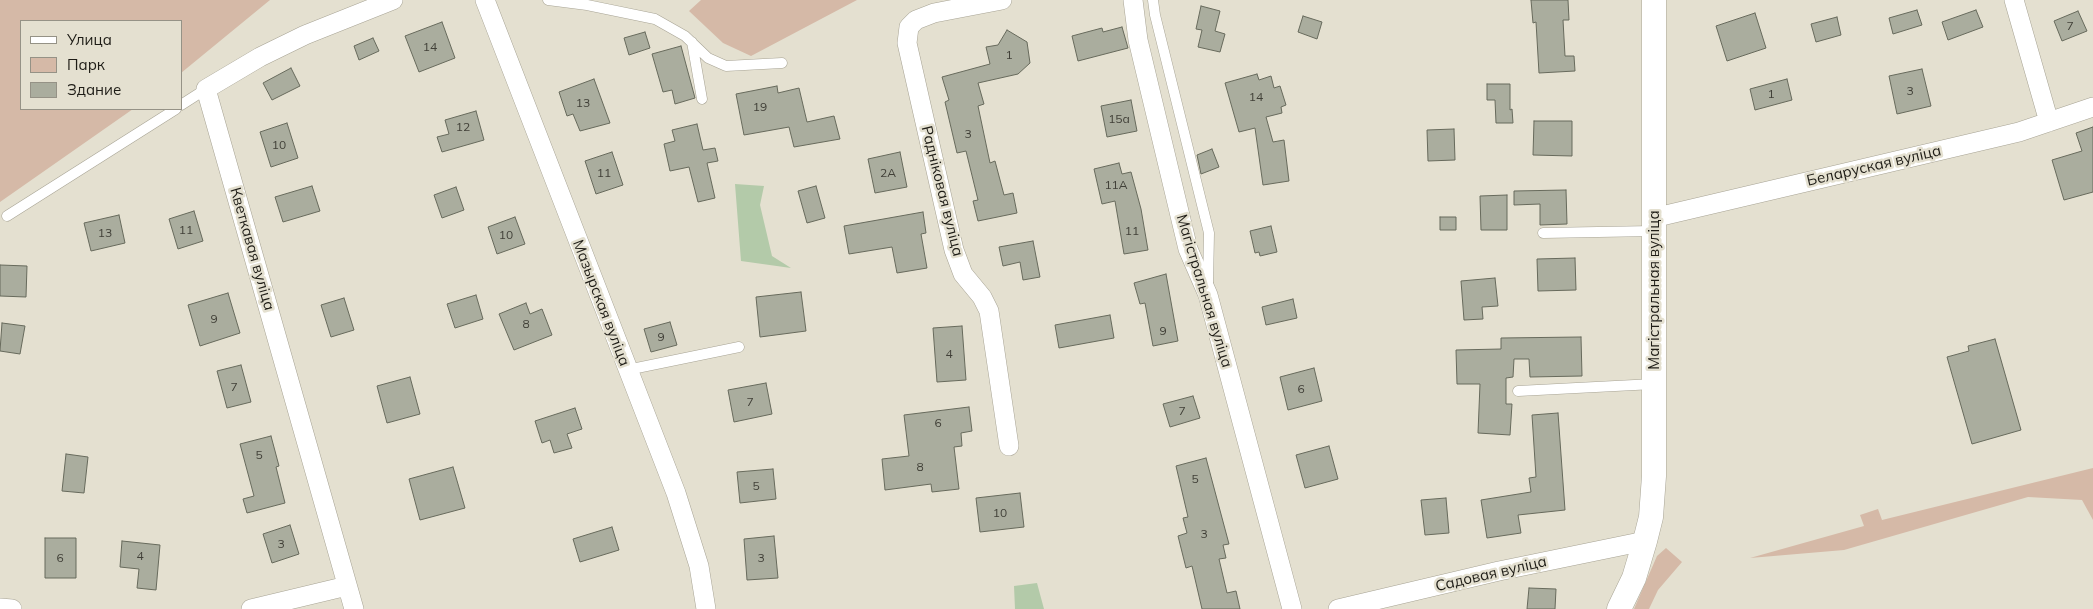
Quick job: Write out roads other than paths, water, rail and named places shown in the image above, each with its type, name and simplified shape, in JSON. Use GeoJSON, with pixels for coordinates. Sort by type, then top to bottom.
{"type":"FeatureCollection","features":[{"type":"Feature","properties":{"kind":"street"},"geometry":{"type":"LineString","coordinates":[[206,88],[260,57],[305,35],[393,0]]}},
{"type":"Feature","properties":{"kind":"street","name":"Мазырская вуліца"},"geometry":{"type":"LineString","coordinates":[[485,0],[676,493],[699,566],[706,609]]}},
{"type":"Feature","properties":{"kind":"street","name":"Радніковая вуліца"},"geometry":{"type":"LineString","coordinates":[[1002,0],[934,13],[916,20],[910,27],[907,43],[954,250],[963,274],[982,297],[989,311],[1009,446]]}},
{"type":"Feature","properties":{"kind":"street","name":"Магістральная вуліца"},"geometry":{"type":"LineString","coordinates":[[1133,0],[1138,40],[1188,248],[1208,295],[1292,609]]}},
{"type":"Feature","properties":{"kind":"street","name":"Магістральная вуліца"},"geometry":{"type":"LineString","coordinates":[[1620,609],[1634,578],[1645,541],[1651,517],[1654,476],[1654,0]]}},
{"type":"Feature","properties":{"kind":"street"},"geometry":{"type":"LineString","coordinates":[[2014,0],[2048,122]]}},
{"type":"Feature","properties":{"kind":"street","name":"Кветкавая вуліца"},"geometry":{"type":"LineString","coordinates":[[206,88],[354,609]]}},
{"type":"Feature","properties":{"kind":"street","name":"Беларуская вуліца"},"geometry":{"type":"LineString","coordinates":[[1653,224],[2019,132],[2093,107]]}},
{"type":"Feature","properties":{"kind":"street","name":"Садовая вуліца"},"geometry":{"type":"LineString","coordinates":[[1338,609],[1499,571],[1645,541]]}},
{"type":"Feature","properties":{"kind":"street"},"geometry":{"type":"LineString","coordinates":[[251,609],[347,586]]}},
{"type":"Feature","properties":{"kind":"street"},"geometry":{"type":"LineString","coordinates":[[0,608],[12,609]]}},
{"type":"Feature","properties":{"kind":"lane"},"geometry":{"type":"LineString","coordinates":[[548,0],[587,5],[655,19],[685,36],[708,58],[726,66],[782,63]]}},
{"type":"Feature","properties":{"kind":"lane"},"geometry":{"type":"LineString","coordinates":[[1153,0],[1155,15],[1209,234],[1208,295]]}},
{"type":"Feature","properties":{"kind":"lane"},"geometry":{"type":"LineString","coordinates":[[692,42],[702,98]]}},
{"type":"Feature","properties":{"kind":"lane"},"geometry":{"type":"LineString","coordinates":[[182,104],[206,88]]}},
{"type":"Feature","properties":{"kind":"lane"},"geometry":{"type":"LineString","coordinates":[[6,216],[174,110]]}},
{"type":"Feature","properties":{"kind":"lane"},"geometry":{"type":"LineString","coordinates":[[1543,233],[1653,224]]}},
{"type":"Feature","properties":{"kind":"lane"},"geometry":{"type":"LineString","coordinates":[[628,370],[739,347]]}},
{"type":"Feature","properties":{"kind":"lane"},"geometry":{"type":"LineString","coordinates":[[1518,391],[1655,384]]}}]}
